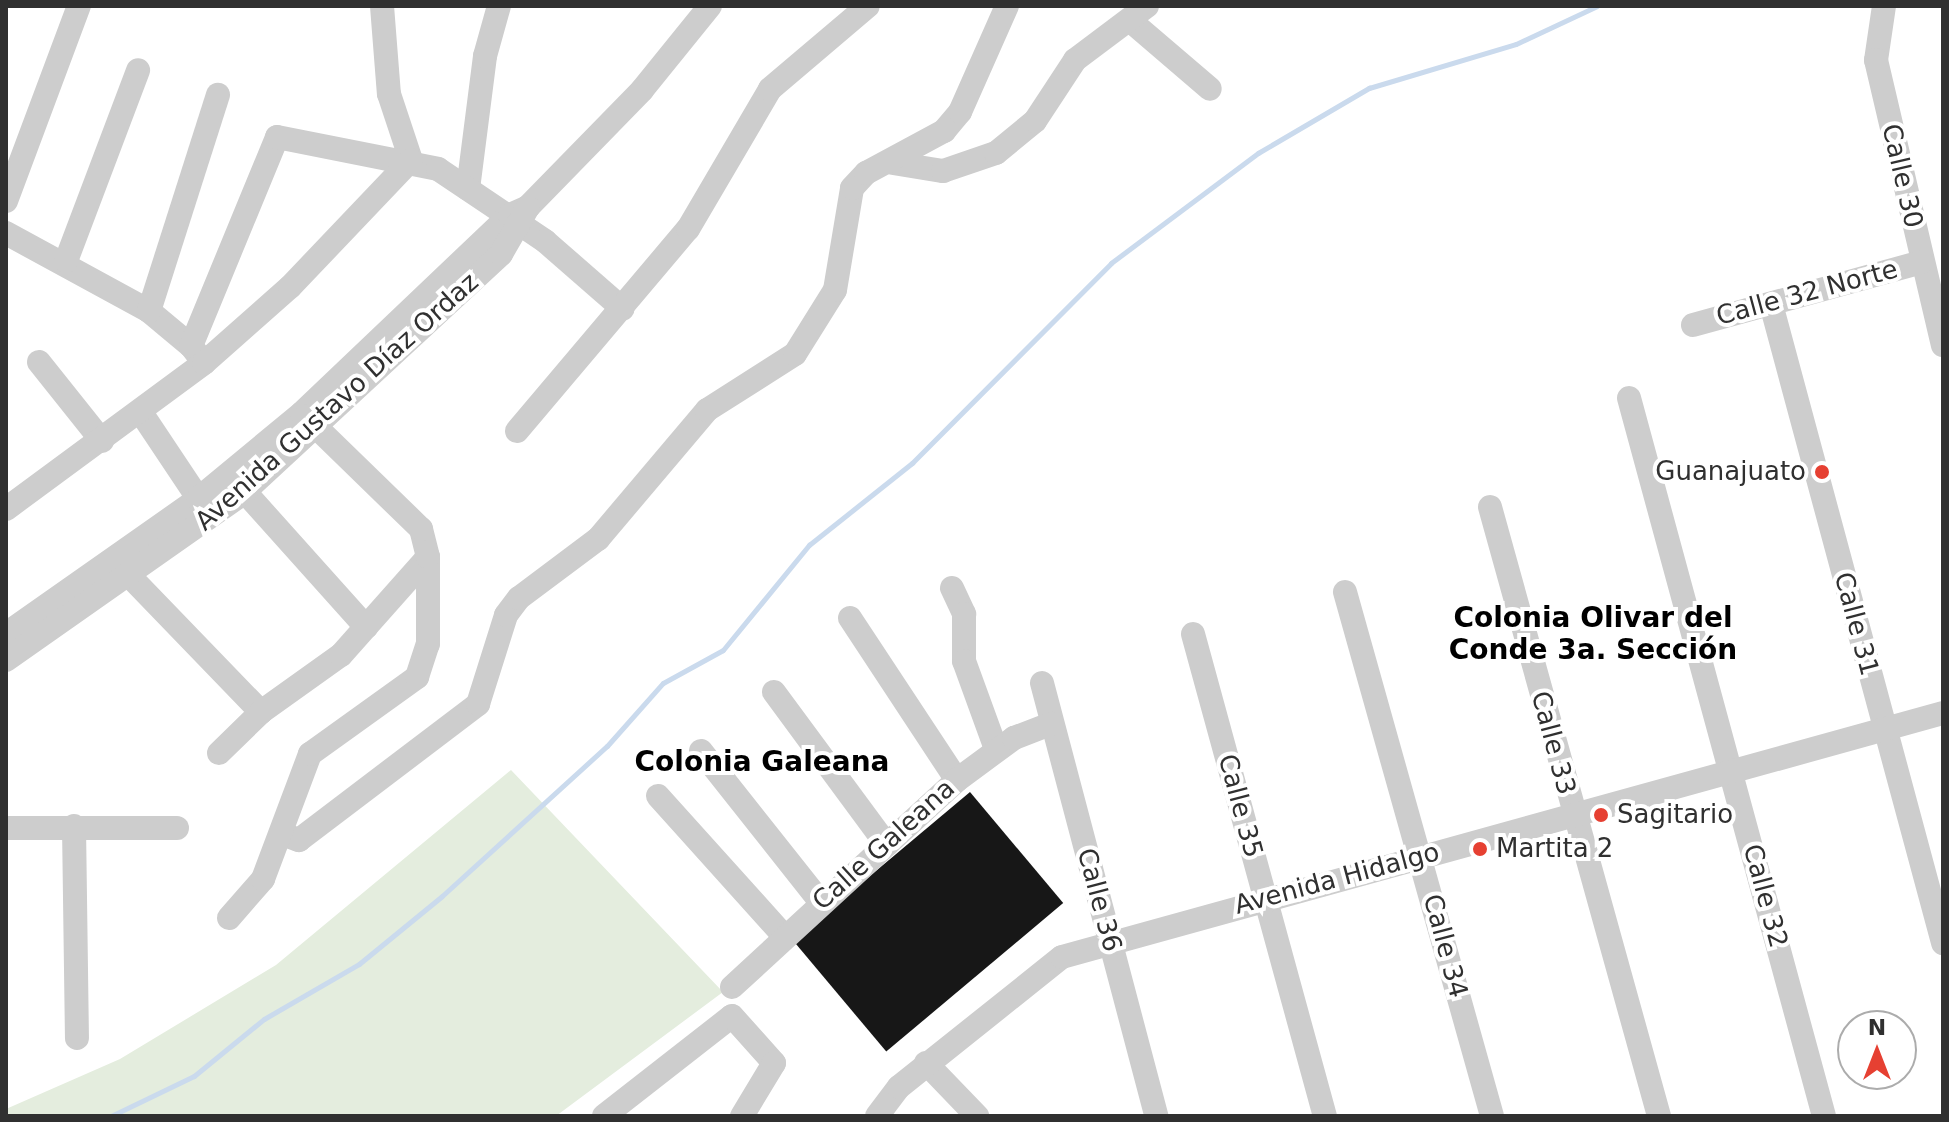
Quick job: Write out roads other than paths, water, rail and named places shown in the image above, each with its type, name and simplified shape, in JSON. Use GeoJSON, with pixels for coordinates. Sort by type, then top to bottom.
{"type":"FeatureCollection","features":[{"type":"Feature","properties":{"kind":"street"},"geometry":{"type":"LineString","coordinates":[[6,201],[79,6]]}},
{"type":"Feature","properties":{"kind":"street"},"geometry":{"type":"LineString","coordinates":[[382,6],[389,94],[411,160]]}},
{"type":"Feature","properties":{"kind":"street"},"geometry":{"type":"LineString","coordinates":[[468,189],[485,56],[499,6]]}},
{"type":"Feature","properties":{"kind":"street","name":"Avenida Gustavo Díaz Ordaz"},"geometry":{"type":"LineString","coordinates":[[6,660],[122,568],[237,484],[309,420],[520,216],[642,90],[710,6]]}},
{"type":"Feature","properties":{"kind":"street"},"geometry":{"type":"LineString","coordinates":[[517,431],[688,229],[770,89],[868,6]]}},
{"type":"Feature","properties":{"kind":"street"},"geometry":{"type":"LineString","coordinates":[[285,835],[299,840],[478,704],[506,615],[519,598],[598,539],[707,410],[795,354],[835,290],[852,188],[866,173],[893,163],[960,112],[1007,6]]}},
{"type":"Feature","properties":{"kind":"street","name":"Calle 30"},"geometry":{"type":"LineString","coordinates":[[1884,6],[1876,60],[1921,262],[1943,345]]}},
{"type":"Feature","properties":{"kind":"street"},"geometry":{"type":"LineString","coordinates":[[893,163],[943,171],[996,153],[1035,121],[1075,60],[1140,15],[1210,89]]}},
{"type":"Feature","properties":{"kind":"street"},"geometry":{"type":"LineString","coordinates":[[66,261],[138,70]]}},
{"type":"Feature","properties":{"kind":"street"},"geometry":{"type":"LineString","coordinates":[[149,311],[218,95]]}},
{"type":"Feature","properties":{"kind":"street"},"geometry":{"type":"LineString","coordinates":[[197,355],[277,137],[411,160],[520,216],[623,309]]}},
{"type":"Feature","properties":{"kind":"street"},"geometry":{"type":"LineString","coordinates":[[6,509],[142,414],[197,355],[290,287],[411,160]]}},
{"type":"Feature","properties":{"kind":"street"},"geometry":{"type":"LineString","coordinates":[[6,233],[66,261],[149,311],[197,355]]}},
{"type":"Feature","properties":{"kind":"street","name":"Calle 32 Norte"},"geometry":{"type":"LineString","coordinates":[[1693,325],[1921,262]]}},
{"type":"Feature","properties":{"kind":"street","name":"Calle 31"},"geometry":{"type":"LineString","coordinates":[[1771,304],[1943,943]]}},
{"type":"Feature","properties":{"kind":"street"},"geometry":{"type":"LineString","coordinates":[[39,362],[102,441]]}},
{"type":"Feature","properties":{"kind":"street","name":"Calle 32"},"geometry":{"type":"LineString","coordinates":[[1629,398],[1824,1116]]}},
{"type":"Feature","properties":{"kind":"street"},"geometry":{"type":"LineString","coordinates":[[142,414],[205,509]]}},
{"type":"Feature","properties":{"kind":"street"},"geometry":{"type":"LineString","coordinates":[[229,918],[263,879],[285,835],[310,754],[417,677],[424,664],[428,557],[421,529],[309,420]]}},
{"type":"Feature","properties":{"kind":"street"},"geometry":{"type":"LineString","coordinates":[[237,484],[366,627]]}},
{"type":"Feature","properties":{"kind":"street","name":"Calle 33"},"geometry":{"type":"LineString","coordinates":[[1490,507],[1572,815],[1659,1116]]}},
{"type":"Feature","properties":{"kind":"street"},"geometry":{"type":"LineString","coordinates":[[219,753],[261,712],[341,655],[428,557]]}},
{"type":"Feature","properties":{"kind":"street"},"geometry":{"type":"LineString","coordinates":[[122,568],[261,712]]}},
{"type":"Feature","properties":{"kind":"street","name":"Avenida Gustavo Díaz Ordaz"},"geometry":{"type":"LineString","coordinates":[[6,634],[122,568]]}},
{"type":"Feature","properties":{"kind":"street"},"geometry":{"type":"LineString","coordinates":[[952,588],[964,614],[964,661],[996,749]]}},
{"type":"Feature","properties":{"kind":"street","name":"Calle 34"},"geometry":{"type":"LineString","coordinates":[[1345,592],[1492,1116]]}},
{"type":"Feature","properties":{"kind":"street"},"geometry":{"type":"LineString","coordinates":[[850,618],[957,780]]}},
{"type":"Feature","properties":{"kind":"street","name":"Calle 35"},"geometry":{"type":"LineString","coordinates":[[1193,634],[1325,1116]]}},
{"type":"Feature","properties":{"kind":"street","name":"Calle 36"},"geometry":{"type":"LineString","coordinates":[[1042,683],[1156,1116]]}},
{"type":"Feature","properties":{"kind":"street"},"geometry":{"type":"LineString","coordinates":[[774,692],[887,845]]}},
{"type":"Feature","properties":{"kind":"street","name":"Avenida Hidalgo"},"geometry":{"type":"LineString","coordinates":[[877,1116],[926,1063],[1045,966],[1111,941],[1943,713]]}},
{"type":"Feature","properties":{"kind":"street","name":"Calle Galeana"},"geometry":{"type":"LineString","coordinates":[[732,987],[783,935],[957,780],[996,749],[1051,724]]}},
{"type":"Feature","properties":{"kind":"street"},"geometry":{"type":"LineString","coordinates":[[701,751],[820,901]]}},
{"type":"Feature","properties":{"kind":"street"},"geometry":{"type":"LineString","coordinates":[[658,796],[783,935]]}},
{"type":"Feature","properties":{"kind":"street"},"geometry":{"type":"LineString","coordinates":[[74,826],[77,1038]]}},
{"type":"Feature","properties":{"kind":"street"},"geometry":{"type":"LineString","coordinates":[[6,828],[177,828]]}},
{"type":"Feature","properties":{"kind":"street"},"geometry":{"type":"LineString","coordinates":[[604,1116],[732,1016],[774,1063],[742,1116]]}},
{"type":"Feature","properties":{"kind":"street"},"geometry":{"type":"LineString","coordinates":[[926,1063],[977,1116]]}},
{"type":"Feature","properties":{"kind":"waterway"},"geometry":{"type":"LineString","coordinates":[[111,1116],[194,1076],[264,1019],[359,964],[442,896],[607,746],[663,683],[723,650],[809,545],[912,463],[1111,263],[1258,153],[1369,88],[1516,44],[1597,6]]}},
{"type":"Feature","properties":{"kind":"place","name":"Guanajuato"},"geometry":{"type":"Point","coordinates":[1822,472]}},
{"type":"Feature","properties":{"kind":"place","name":"Sagitario"},"geometry":{"type":"Point","coordinates":[1601,815]}},
{"type":"Feature","properties":{"kind":"place","name":"Martita 2"},"geometry":{"type":"Point","coordinates":[1480,849]}},
{"type":"Feature","properties":{"kind":"district","name":"Colonia Olivar del Conde 3a. Sección"},"geometry":{"type":"Point","coordinates":[1593,634]}},
{"type":"Feature","properties":{"kind":"district","name":"Colonia Galeana"},"geometry":{"type":"Point","coordinates":[762,762]}}]}
